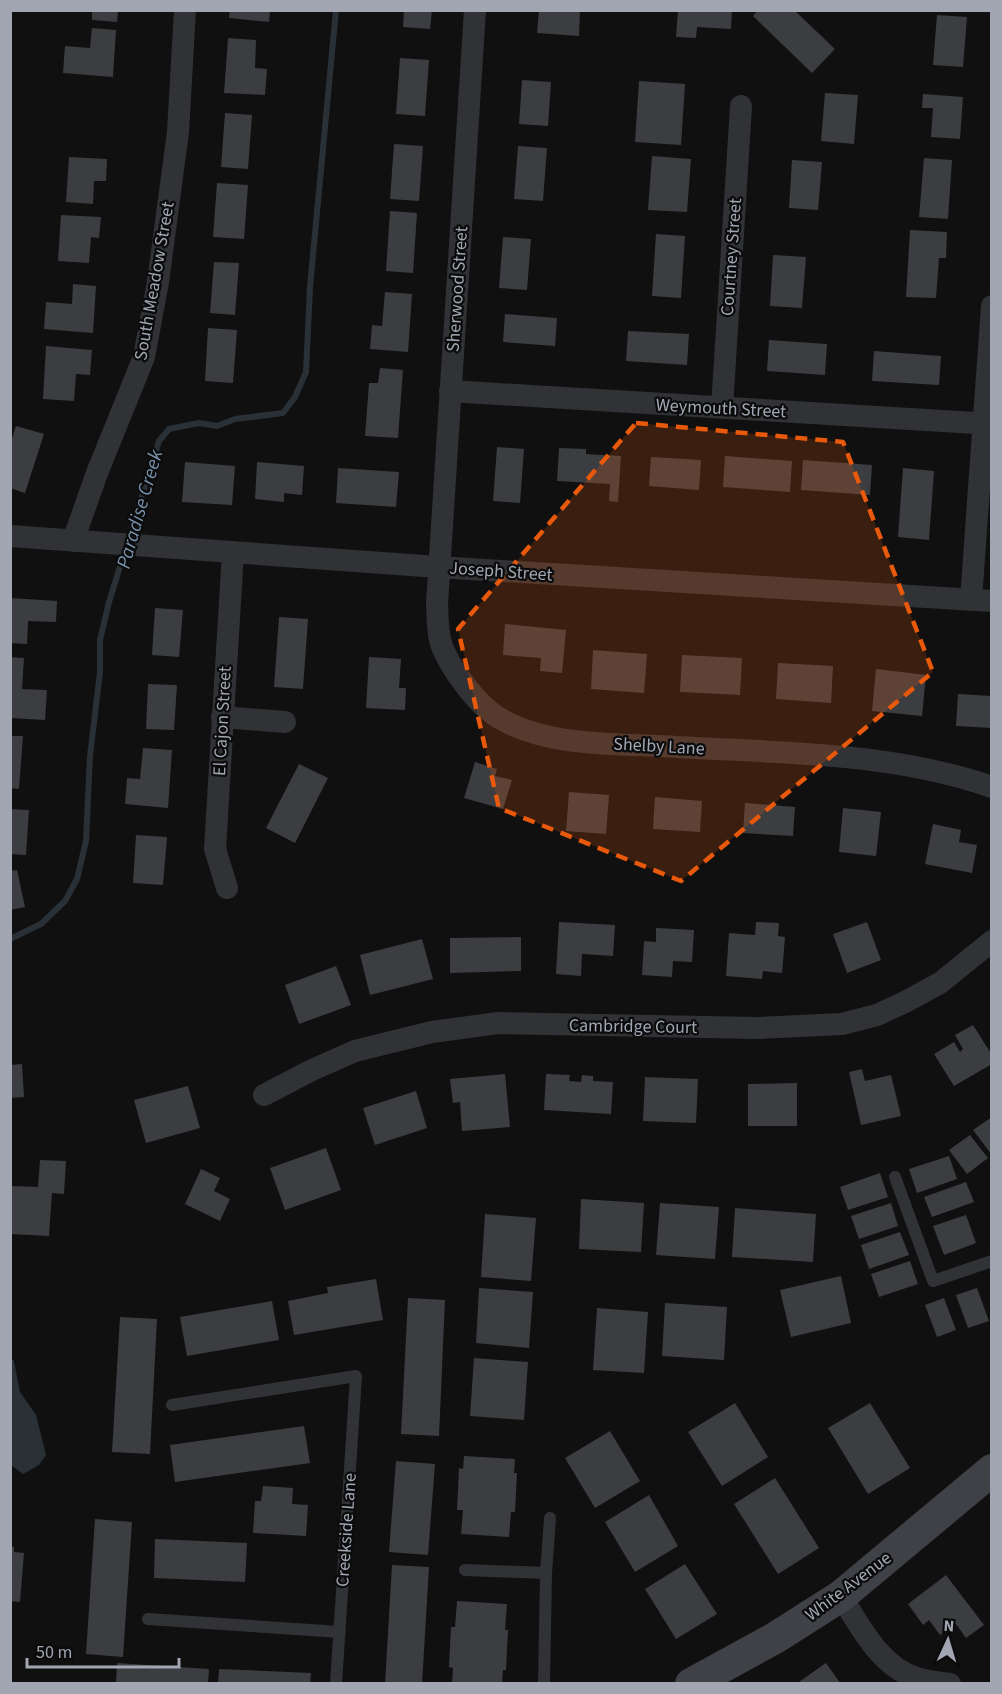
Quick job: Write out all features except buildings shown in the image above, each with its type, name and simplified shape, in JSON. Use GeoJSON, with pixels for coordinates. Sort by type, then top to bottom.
{"type":"FeatureCollection","features":[{"type":"Feature","properties":{"kind":"street","name":"South Meadow Street"},"geometry":{"type":"LineString","coordinates":[[73,541],[97,473],[144,357],[158,282],[178,132],[184,10]]}},
{"type":"Feature","properties":{"kind":"street","name":"Sherwood Street"},"geometry":{"type":"LineString","coordinates":[[438,567],[475,10]]}},
{"type":"Feature","properties":{"kind":"street","name":"Courtney Street"},"geometry":{"type":"LineString","coordinates":[[722,408],[741,106]]}},
{"type":"Feature","properties":{"kind":"street"},"geometry":{"type":"LineString","coordinates":[[981,601],[992,306]]}},
{"type":"Feature","properties":{"kind":"street","name":"Weymouth Street"},"geometry":{"type":"LineString","coordinates":[[450,391],[988,424]]}},
{"type":"Feature","properties":{"kind":"street","name":"Joseph Street"},"geometry":{"type":"LineString","coordinates":[[10,536],[438,567],[981,601]]}},
{"type":"Feature","properties":{"kind":"street","name":"El Cajon Street"},"geometry":{"type":"LineString","coordinates":[[227,888],[215,849],[233,552]]}},
{"type":"Feature","properties":{"kind":"street","name":"Shelby Lane"},"geometry":{"type":"LineString","coordinates":[[438,567],[437,604],[442,647],[464,685],[495,715],[539,736],[595,742],[870,760],[992,787]]}},
{"type":"Feature","properties":{"kind":"street"},"geometry":{"type":"LineString","coordinates":[[222,717],[285,722]]}},
{"type":"Feature","properties":{"kind":"street","name":"Cambridge Court"},"geometry":{"type":"LineString","coordinates":[[264,1095],[355,1051],[432,1032],[498,1023],[757,1028],[842,1024],[877,1015],[905,1002],[940,982],[992,940]]}},
{"type":"Feature","properties":{"kind":"street","name":"White Avenue"},"geometry":{"type":"LineString","coordinates":[[691,1683],[775,1638],[841,1596],[992,1470]]}},
{"type":"Feature","properties":{"kind":"street"},"geometry":{"type":"LineString","coordinates":[[841,1596],[870,1642],[895,1667],[916,1678],[950,1683]]}},
{"type":"Feature","properties":{"kind":"lane"},"geometry":{"type":"LineString","coordinates":[[895,1177],[933,1281],[992,1261]]}},
{"type":"Feature","properties":{"kind":"lane","name":"Creekside Lane"},"geometry":{"type":"LineString","coordinates":[[172,1405],[356,1376],[336,1683]]}},
{"type":"Feature","properties":{"kind":"lane"},"geometry":{"type":"LineString","coordinates":[[544,1683],[546,1573],[550,1518]]}},
{"type":"Feature","properties":{"kind":"lane"},"geometry":{"type":"LineString","coordinates":[[465,1570],[546,1573]]}},
{"type":"Feature","properties":{"kind":"lane"},"geometry":{"type":"LineString","coordinates":[[148,1619],[340,1632]]}},
{"type":"Feature","properties":{"kind":"highlighted area"},"geometry":{"type":"Polygon","coordinates":[[[636,423],[843,442],[933,672],[681,881],[499,808],[458,629],[636,423]]]}},
{"type":"Feature","properties":{"kind":"shaded area"},"geometry":{"type":"Polygon","coordinates":[[[10,1357],[14,1361],[20,1392],[36,1415],[46,1455],[39,1465],[23,1474],[11,1465],[10,1357]]]}},
{"type":"Feature","properties":{"kind":"waterway","name":"Paradise Creek"},"geometry":{"type":"LineString","coordinates":[[10,939],[41,924],[65,901],[77,879],[86,841],[90,756],[100,672],[100,640],[109,602],[159,441],[169,429],[199,423],[217,426],[235,419],[283,413],[295,397],[306,372],[310,287],[336,10]]}}]}
